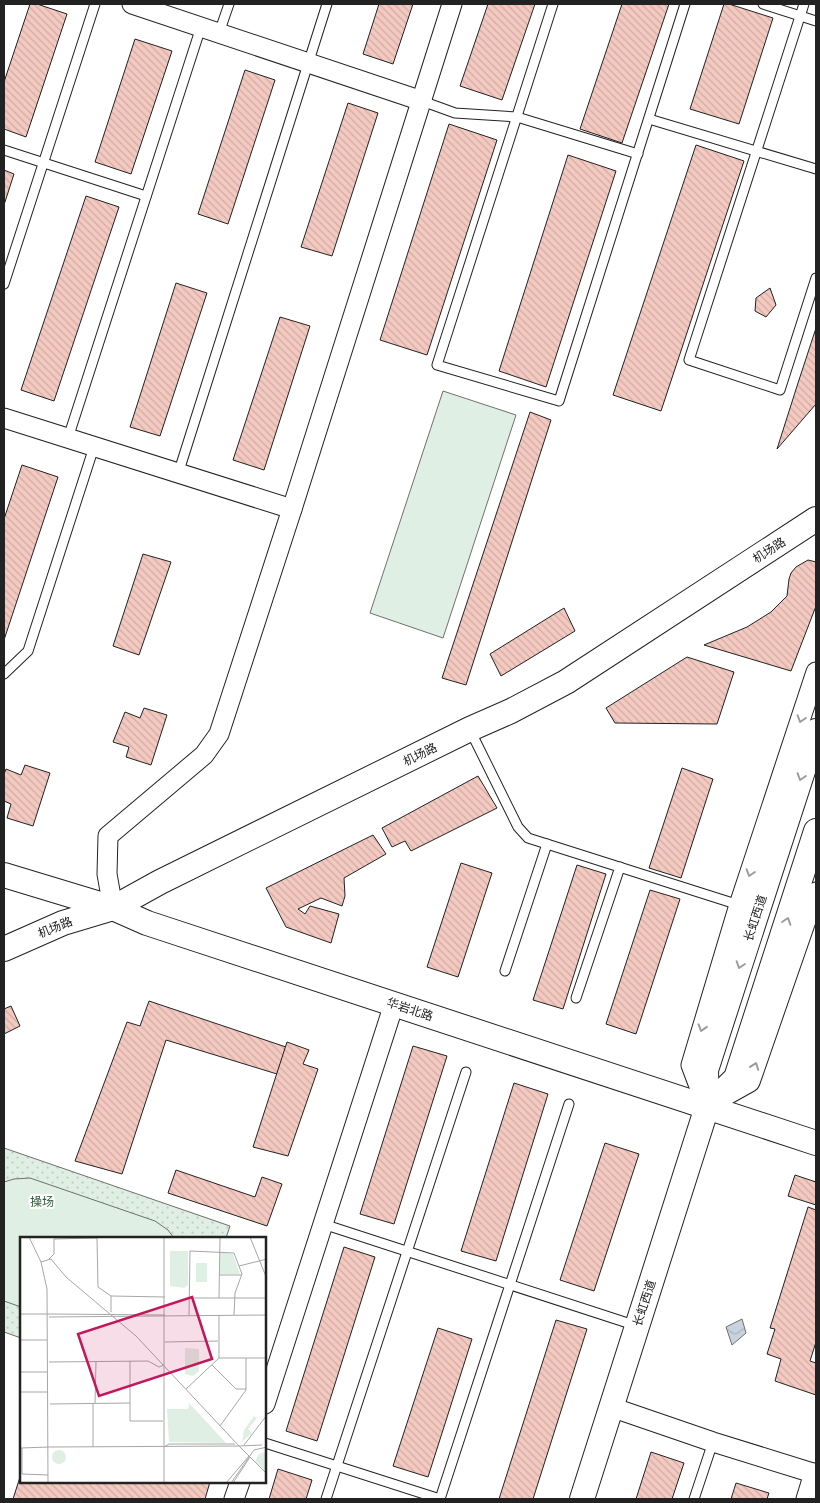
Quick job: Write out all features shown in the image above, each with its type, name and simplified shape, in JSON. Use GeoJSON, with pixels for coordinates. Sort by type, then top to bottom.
{"type":"FeatureCollection","features":[{"type":"Feature","properties":{"kind":"street"},"geometry":{"type":"LineString","coordinates":[[132,4],[422,101]]}},
{"type":"Feature","properties":{"kind":"street"},"geometry":{"type":"LineString","coordinates":[[113,908],[107,874],[108,836],[204,755],[219,734],[452,4]]}},
{"type":"Feature","properties":{"kind":"street"},"geometry":{"type":"LineString","coordinates":[[4,418],[292,509]]}},
{"type":"Feature","properties":{"kind":"street","name":"机场路"},"geometry":{"type":"LineString","coordinates":[[4,950],[63,923],[113,908],[160,882],[470,729],[512,711],[566,682],[816,519]]}},
{"type":"Feature","properties":{"kind":"street"},"geometry":{"type":"LineString","coordinates":[[816,672],[739,905],[691,1065],[707,1107],[750,1082],[808,927],[816,892]]}},
{"type":"Feature","properties":{"kind":"street","name":"长虹西道"},"geometry":{"type":"LineString","coordinates":[[582,1499],[707,1107],[706,1070],[816,731]]}},
{"type":"Feature","properties":{"kind":"street","name":"长虹西道"},"geometry":{"type":"LineString","coordinates":[[707,1107],[736,1078],[816,831]]}},
{"type":"Feature","properties":{"kind":"street","name":"华岩北路"},"geometry":{"type":"LineString","coordinates":[[4,876],[113,908],[147,923],[816,1142]]}},
{"type":"Feature","properties":{"kind":"street"},"geometry":{"type":"LineString","coordinates":[[266,1401],[394,1004]]}},
{"type":"Feature","properties":{"kind":"street"},"geometry":{"type":"LineString","coordinates":[[611,1406],[713,1442],[815,1474],[806,1499]]}},
{"type":"Feature","properties":{"kind":"street"},"geometry":{"type":"LineString","coordinates":[[234,1499],[240,1483]]}},
{"type":"Feature","properties":{"kind":"lane"},"geometry":{"type":"LineString","coordinates":[[4,284],[95,4]]}},
{"type":"Feature","properties":{"kind":"lane"},"geometry":{"type":"LineString","coordinates":[[219,33],[229,4]]}},
{"type":"Feature","properties":{"kind":"lane"},"geometry":{"type":"LineString","coordinates":[[178,474],[327,4]]}},
{"type":"Feature","properties":{"kind":"lane"},"geometry":{"type":"LineString","coordinates":[[553,4],[437,365],[559,401],[684,4]]}},
{"type":"Feature","properties":{"kind":"lane"},"geometry":{"type":"LineString","coordinates":[[763,4],[816,21]]}},
{"type":"Feature","properties":{"kind":"lane"},"geometry":{"type":"LineString","coordinates":[[804,4],[689,360],[780,390],[816,278]]}},
{"type":"Feature","properties":{"kind":"lane"},"geometry":{"type":"LineString","coordinates":[[68,438],[201,27]]}},
{"type":"Feature","properties":{"kind":"lane"},"geometry":{"type":"LineString","coordinates":[[422,101],[455,112],[517,117],[638,154]]}},
{"type":"Feature","properties":{"kind":"lane"},"geometry":{"type":"LineString","coordinates":[[649,119],[816,169]]}},
{"type":"Feature","properties":{"kind":"lane"},"geometry":{"type":"LineString","coordinates":[[4,150],[146,196]]}},
{"type":"Feature","properties":{"kind":"lane"},"geometry":{"type":"LineString","coordinates":[[4,674],[28,651],[94,447]]}},
{"type":"Feature","properties":{"kind":"lane"},"geometry":{"type":"LineString","coordinates":[[470,729],[518,827],[528,838],[739,905]]}},
{"type":"Feature","properties":{"kind":"lane"},"geometry":{"type":"LineString","coordinates":[[504,971],[547,844]]}},
{"type":"Feature","properties":{"kind":"lane"},"geometry":{"type":"LineString","coordinates":[[576,998],[620,867]]}},
{"type":"Feature","properties":{"kind":"lane"},"geometry":{"type":"LineString","coordinates":[[326,1499],[466,1072]]}},
{"type":"Feature","properties":{"kind":"lane"},"geometry":{"type":"LineString","coordinates":[[266,1443],[440,1499],[569,1104]]}},
{"type":"Feature","properties":{"kind":"lane"},"geometry":{"type":"LineString","coordinates":[[323,1224],[637,1326]]}},
{"type":"Feature","properties":{"kind":"lane"},"geometry":{"type":"LineString","coordinates":[[694,1499],[713,1442]]}},
{"type":"Feature","properties":{"kind":"green space"},"geometry":{"type":"Polygon","coordinates":[[[443,391],[516,415],[443,638],[370,613],[443,391]]]}},
{"type":"Feature","properties":{"kind":"green space","name":"操场"},"geometry":{"type":"Polygon","coordinates":[[[4,1148],[230,1226],[226,1237],[20,1237],[20,1338],[4,1332],[4,1148]]]}},
{"type":"Feature","properties":{"kind":"green space"},"geometry":{"type":"Polygon","coordinates":[[[30,1178],[155,1221],[168,1230],[173,1237],[20,1237],[20,1307],[4,1301],[4,1182],[30,1178]]]}},
{"type":"Feature","properties":{"kind":"water"},"geometry":{"type":"Polygon","coordinates":[[[742,1319],[746,1333],[732,1345],[726,1327],[742,1319]]]}},
{"type":"Feature","properties":{"kind":"building"},"geometry":{"type":"Polygon","coordinates":[[[30,4],[37,4],[67,14],[26,137],[4,129],[4,82],[30,4]]]}},
{"type":"Feature","properties":{"kind":"building"},"geometry":{"type":"Polygon","coordinates":[[[379,4],[413,4],[393,64],[363,54],[379,4]]]}},
{"type":"Feature","properties":{"kind":"building"},"geometry":{"type":"Polygon","coordinates":[[[488,4],[535,4],[502,100],[460,86],[488,4]]]}},
{"type":"Feature","properties":{"kind":"building"},"geometry":{"type":"Polygon","coordinates":[[[622,4],[669,4],[622,143],[580,129],[622,4]]]}},
{"type":"Feature","properties":{"kind":"building"},"geometry":{"type":"Polygon","coordinates":[[[724,4],[773,18],[739,124],[690,109],[724,4]]]}},
{"type":"Feature","properties":{"kind":"building"},"geometry":{"type":"Polygon","coordinates":[[[135,39],[172,51],[131,174],[95,162],[135,39]]]}},
{"type":"Feature","properties":{"kind":"building"},"geometry":{"type":"Polygon","coordinates":[[[245,70],[275,80],[228,224],[198,214],[245,70]]]}},
{"type":"Feature","properties":{"kind":"building"},"geometry":{"type":"Polygon","coordinates":[[[348,103],[378,113],[332,256],[301,247],[348,103]]]}},
{"type":"Feature","properties":{"kind":"building"},"geometry":{"type":"Polygon","coordinates":[[[449,124],[497,140],[427,355],[380,340],[449,124]]]}},
{"type":"Feature","properties":{"kind":"building"},"geometry":{"type":"Polygon","coordinates":[[[696,145],[744,161],[661,411],[613,395],[696,145]]]}},
{"type":"Feature","properties":{"kind":"building"},"geometry":{"type":"Polygon","coordinates":[[[568,155],[616,171],[546,387],[499,371],[568,155]]]}},
{"type":"Feature","properties":{"kind":"building"},"geometry":{"type":"Polygon","coordinates":[[[4,170],[14,174],[4,205],[4,170]]]}},
{"type":"Feature","properties":{"kind":"building"},"geometry":{"type":"Polygon","coordinates":[[[86,196],[119,207],[54,401],[21,390],[86,196]]]}},
{"type":"Feature","properties":{"kind":"building"},"geometry":{"type":"Polygon","coordinates":[[[176,283],[207,293],[160,436],[130,427],[176,283]]]}},
{"type":"Feature","properties":{"kind":"building"},"geometry":{"type":"Polygon","coordinates":[[[770,288],[776,305],[766,317],[755,311],[756,298],[770,288]]]}},
{"type":"Feature","properties":{"kind":"building"},"geometry":{"type":"Polygon","coordinates":[[[280,317],[310,326],[264,470],[233,460],[280,317]]]}},
{"type":"Feature","properties":{"kind":"building"},"geometry":{"type":"Polygon","coordinates":[[[816,328],[816,404],[777,449],[798,383],[816,328]]]}},
{"type":"Feature","properties":{"kind":"building"},"geometry":{"type":"Polygon","coordinates":[[[530,412],[551,420],[466,685],[442,678],[530,412]]]}},
{"type":"Feature","properties":{"kind":"building"},"geometry":{"type":"Polygon","coordinates":[[[22,465],[58,477],[4,640],[4,519],[22,465]]]}},
{"type":"Feature","properties":{"kind":"building"},"geometry":{"type":"Polygon","coordinates":[[[143,554],[171,562],[139,655],[113,646],[143,554]]]}},
{"type":"Feature","properties":{"kind":"building"},"geometry":{"type":"Polygon","coordinates":[[[808,560],[816,562],[816,606],[791,671],[704,645],[747,627],[771,612],[787,596],[791,573],[796,567],[808,560]]]}},
{"type":"Feature","properties":{"kind":"building"},"geometry":{"type":"Polygon","coordinates":[[[564,608],[575,631],[501,676],[490,654],[564,608]]]}},
{"type":"Feature","properties":{"kind":"building"},"geometry":{"type":"Polygon","coordinates":[[[687,657],[734,672],[717,724],[615,723],[606,708],[687,657]]]}},
{"type":"Feature","properties":{"kind":"building"},"geometry":{"type":"Polygon","coordinates":[[[144,708],[167,715],[151,765],[126,757],[129,747],[113,742],[125,712],[140,718],[144,708]]]}},
{"type":"Feature","properties":{"kind":"building"},"geometry":{"type":"Polygon","coordinates":[[[25,765],[50,773],[33,826],[7,818],[11,804],[4,801],[4,774],[6,769],[21,775],[25,765]]]}},
{"type":"Feature","properties":{"kind":"building"},"geometry":{"type":"Polygon","coordinates":[[[682,768],[713,779],[681,878],[649,868],[682,768]]]}},
{"type":"Feature","properties":{"kind":"building"},"geometry":{"type":"Polygon","coordinates":[[[478,776],[497,808],[411,851],[405,841],[392,847],[382,828],[478,776]]]}},
{"type":"Feature","properties":{"kind":"building"},"geometry":{"type":"Polygon","coordinates":[[[373,835],[386,854],[344,878],[345,896],[342,906],[321,898],[298,909],[305,914],[310,906],[339,914],[331,943],[286,927],[266,888],[373,835]]]}},
{"type":"Feature","properties":{"kind":"building"},"geometry":{"type":"Polygon","coordinates":[[[461,863],[492,873],[458,977],[427,967],[461,863]]]}},
{"type":"Feature","properties":{"kind":"building"},"geometry":{"type":"Polygon","coordinates":[[[577,865],[606,874],[563,1009],[533,1000],[577,865]]]}},
{"type":"Feature","properties":{"kind":"building"},"geometry":{"type":"Polygon","coordinates":[[[650,890],[680,899],[636,1034],[606,1024],[650,890]]]}},
{"type":"Feature","properties":{"kind":"building"},"geometry":{"type":"Polygon","coordinates":[[[149,1001],[286,1047],[277,1074],[166,1040],[122,1174],[75,1161],[127,1022],[140,1026],[149,1001]]]}},
{"type":"Feature","properties":{"kind":"building"},"geometry":{"type":"Polygon","coordinates":[[[11,1006],[20,1026],[4,1034],[4,1009],[11,1006]]]}},
{"type":"Feature","properties":{"kind":"building"},"geometry":{"type":"Polygon","coordinates":[[[287,1042],[309,1050],[303,1064],[318,1069],[288,1156],[253,1147],[287,1042]]]}},
{"type":"Feature","properties":{"kind":"building"},"geometry":{"type":"Polygon","coordinates":[[[413,1046],[447,1056],[394,1224],[360,1214],[413,1046]]]}},
{"type":"Feature","properties":{"kind":"building"},"geometry":{"type":"Polygon","coordinates":[[[514,1083],[548,1094],[496,1261],[461,1251],[514,1083]]]}},
{"type":"Feature","properties":{"kind":"building"},"geometry":{"type":"Polygon","coordinates":[[[605,1143],[639,1154],[594,1291],[560,1280],[605,1143]]]}},
{"type":"Feature","properties":{"kind":"building"},"geometry":{"type":"Polygon","coordinates":[[[176,1170],[255,1197],[262,1177],[282,1184],[267,1226],[168,1193],[176,1170]]]}},
{"type":"Feature","properties":{"kind":"building"},"geometry":{"type":"Polygon","coordinates":[[[795,1175],[816,1182],[816,1205],[788,1196],[795,1175]]]}},
{"type":"Feature","properties":{"kind":"building"},"geometry":{"type":"Polygon","coordinates":[[[808,1207],[816,1210],[816,1342],[810,1361],[816,1363],[816,1395],[775,1381],[781,1359],[767,1354],[775,1329],[770,1328],[808,1207]]]}},
{"type":"Feature","properties":{"kind":"building"},"geometry":{"type":"Polygon","coordinates":[[[344,1247],[375,1257],[317,1441],[286,1431],[344,1247]]]}},
{"type":"Feature","properties":{"kind":"building"},"geometry":{"type":"Polygon","coordinates":[[[556,1320],[587,1329],[533,1499],[499,1499],[556,1320]]]}},
{"type":"Feature","properties":{"kind":"building"},"geometry":{"type":"Polygon","coordinates":[[[438,1328],[472,1339],[428,1477],[393,1466],[438,1328]]]}},
{"type":"Feature","properties":{"kind":"building"},"geometry":{"type":"Polygon","coordinates":[[[651,1452],[684,1463],[672,1499],[636,1499],[651,1452]]]}},
{"type":"Feature","properties":{"kind":"building"},"geometry":{"type":"Polygon","coordinates":[[[278,1469],[312,1480],[306,1499],[269,1499],[278,1469]]]}},
{"type":"Feature","properties":{"kind":"building"},"geometry":{"type":"Polygon","coordinates":[[[20,1477],[20,1483],[210,1483],[205,1499],[13,1499],[20,1477]]]}},
{"type":"Feature","properties":{"kind":"building"},"geometry":{"type":"Polygon","coordinates":[[[736,1483],[769,1493],[767,1499],[731,1499],[736,1483]]]}}]}
